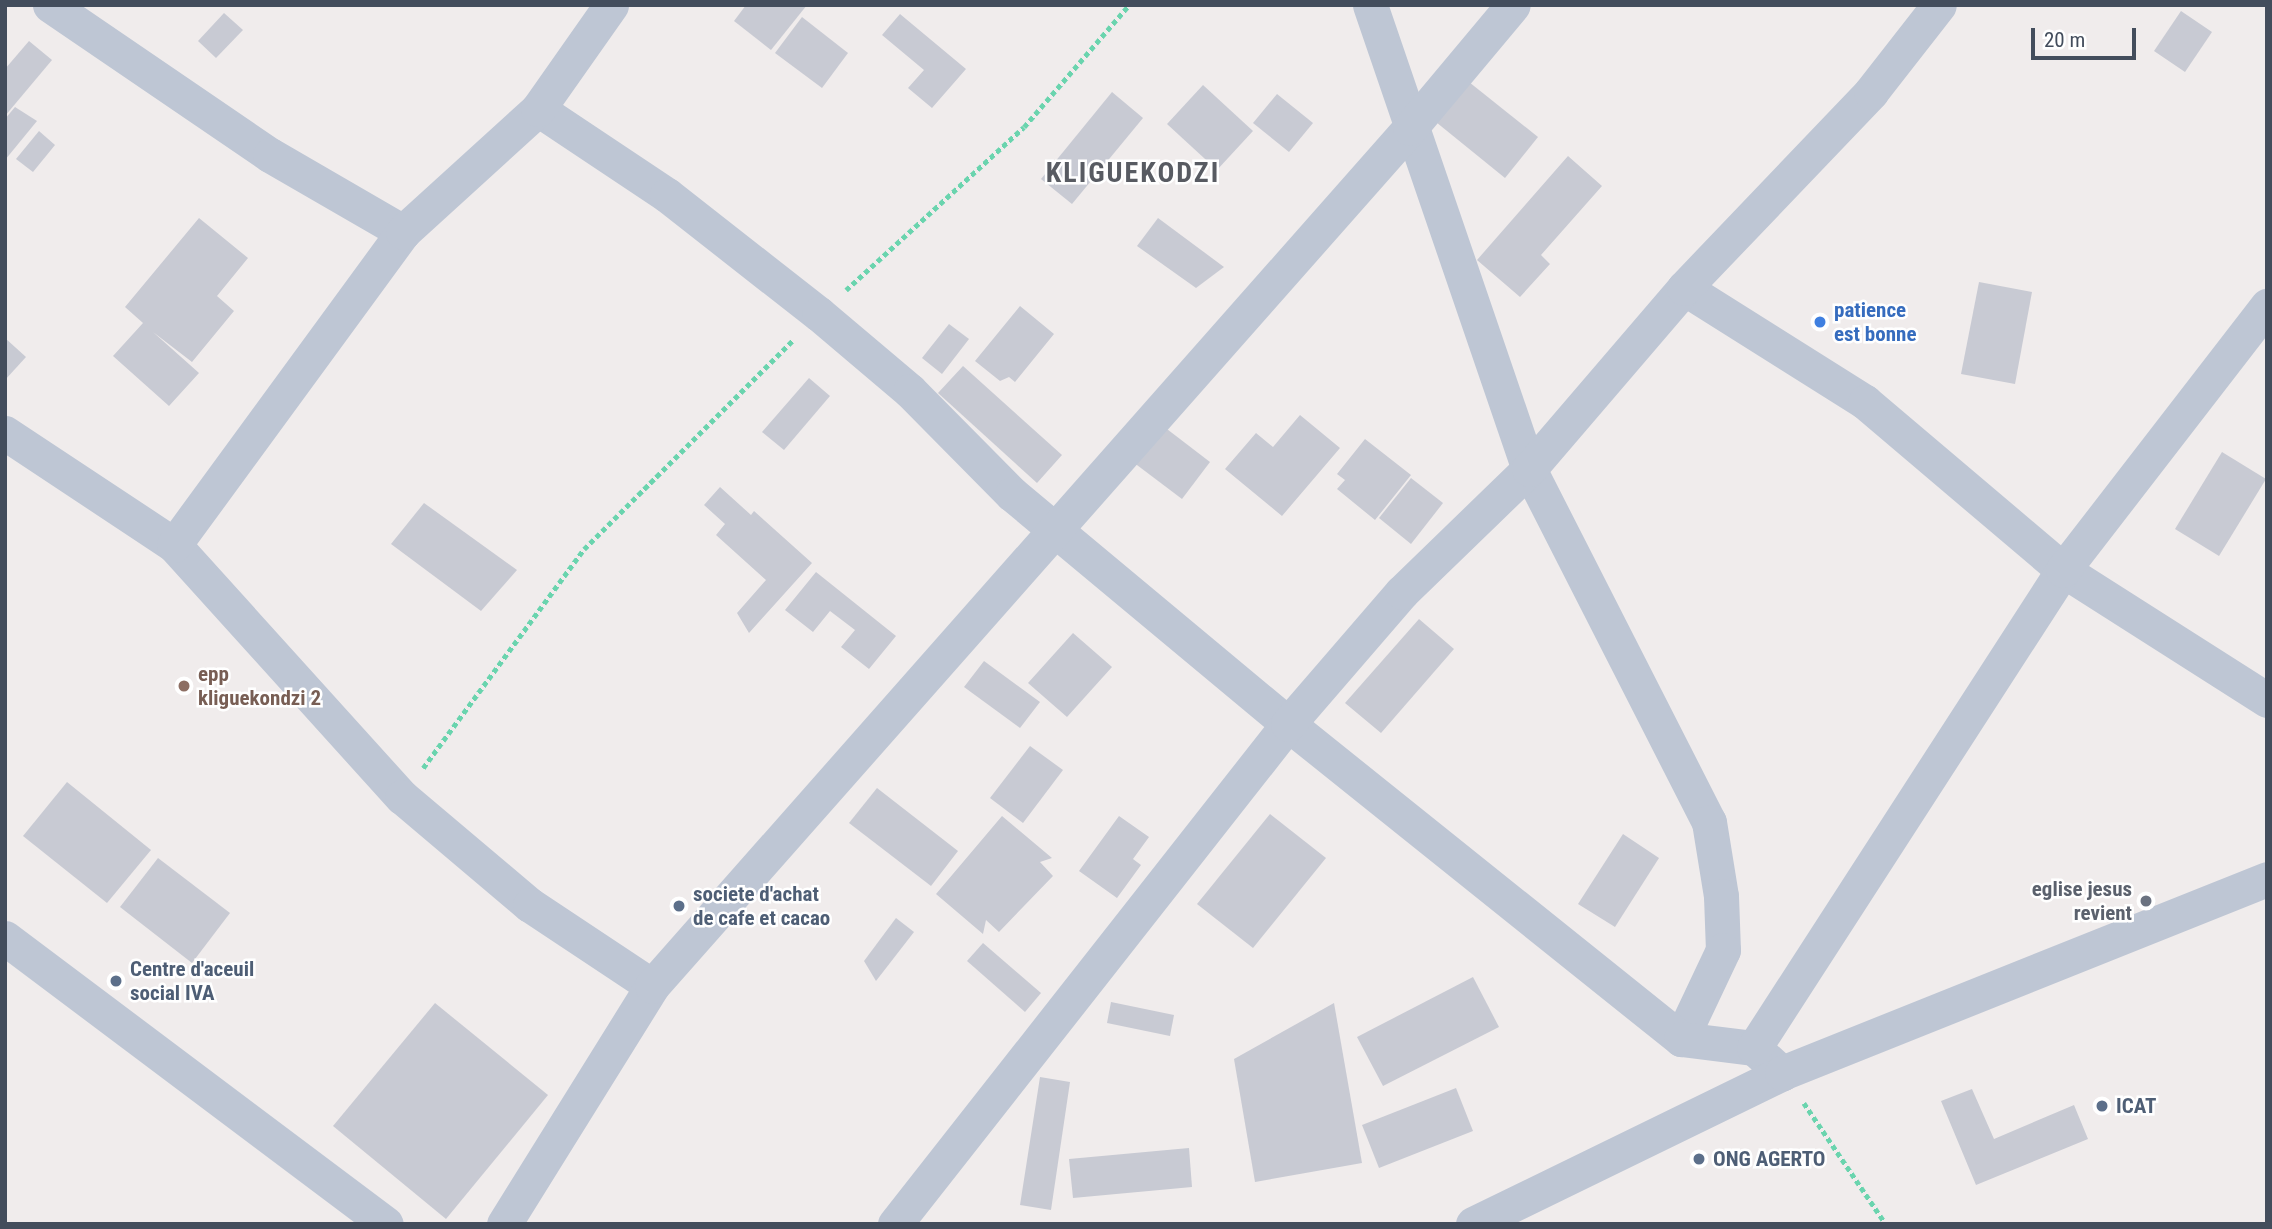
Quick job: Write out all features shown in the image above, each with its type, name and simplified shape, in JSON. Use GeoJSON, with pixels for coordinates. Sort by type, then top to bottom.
{"type":"FeatureCollection","features":[{"type":"Feature","properties":{"kind":"street"},"geometry":{"type":"LineString","coordinates":[[50,5],[271,155],[403,232]]}},
{"type":"Feature","properties":{"kind":"street"},"geometry":{"type":"LineString","coordinates":[[174,545],[403,232],[538,108],[611,5]]}},
{"type":"Feature","properties":{"kind":"street"},"geometry":{"type":"LineString","coordinates":[[1370,5],[1385,39],[1410,128],[1529,469],[1709,822],[1721,896],[1723,950],[1681,1039]]}},
{"type":"Feature","properties":{"kind":"street"},"geometry":{"type":"LineString","coordinates":[[504,1224],[652,986],[1410,128],[1513,5]]}},
{"type":"Feature","properties":{"kind":"street"},"geometry":{"type":"LineString","coordinates":[[895,1224],[1288,724],[1402,592],[1529,469],[1684,288],[1871,92],[1940,5]]}},
{"type":"Feature","properties":{"kind":"street"},"geometry":{"type":"LineString","coordinates":[[538,108],[667,195],[819,314],[910,391],[1012,495],[1055,527],[1288,724],[1681,1039],[1754,1048],[1782,1073]]}},
{"type":"Feature","properties":{"kind":"street"},"geometry":{"type":"LineString","coordinates":[[1684,288],[1865,402],[2063,570],[2267,700]]}},
{"type":"Feature","properties":{"kind":"street"},"geometry":{"type":"LineString","coordinates":[[1754,1048],[2063,570],[2267,306]]}},
{"type":"Feature","properties":{"kind":"street"},"geometry":{"type":"LineString","coordinates":[[5,433],[174,545],[402,797],[530,905],[652,986]]}},
{"type":"Feature","properties":{"kind":"street"},"geometry":{"type":"LineString","coordinates":[[1473,1224],[1782,1073],[2267,879]]}},
{"type":"Feature","properties":{"kind":"street"},"geometry":{"type":"LineString","coordinates":[[5,938],[386,1224]]}},
{"type":"Feature","properties":{"kind":"path"},"geometry":{"type":"LineString","coordinates":[[402,797],[584,549],[819,314],[1024,127],[1129,5]]}},
{"type":"Feature","properties":{"kind":"path"},"geometry":{"type":"LineString","coordinates":[[1782,1073],[1886,1224]]}},
{"type":"Feature","properties":{"kind":"building"},"geometry":{"type":"Polygon","coordinates":[[[746,5],[807,5],[771,50],[734,21],[746,5]]]}},
{"type":"Feature","properties":{"kind":"building"},"geometry":{"type":"Polygon","coordinates":[[[2181,11],[2212,32],[2185,72],[2154,51],[2181,11]]]}},
{"type":"Feature","properties":{"kind":"building"},"geometry":{"type":"Polygon","coordinates":[[[224,13],[243,30],[216,58],[198,41],[224,13]]]}},
{"type":"Feature","properties":{"kind":"building"},"geometry":{"type":"Polygon","coordinates":[[[900,14],[966,69],[932,108],[908,88],[924,70],[882,35],[900,14]]]}},
{"type":"Feature","properties":{"kind":"building"},"geometry":{"type":"Polygon","coordinates":[[[802,17],[848,53],[822,88],[775,53],[802,17]]]}},
{"type":"Feature","properties":{"kind":"building"},"geometry":{"type":"Polygon","coordinates":[[[29,41],[52,60],[5,116],[5,69],[29,41]]]}},
{"type":"Feature","properties":{"kind":"building"},"geometry":{"type":"Polygon","coordinates":[[[1464,78],[1538,137],[1505,178],[1431,118],[1464,78]]]}},
{"type":"Feature","properties":{"kind":"building"},"geometry":{"type":"Polygon","coordinates":[[[1203,85],[1253,131],[1217,170],[1167,124],[1203,85]]]}},
{"type":"Feature","properties":{"kind":"building"},"geometry":{"type":"Polygon","coordinates":[[[1112,92],[1143,118],[1072,204],[1041,179],[1112,92]]]}},
{"type":"Feature","properties":{"kind":"building"},"geometry":{"type":"Polygon","coordinates":[[[1277,94],[1313,123],[1289,152],[1253,123],[1277,94]]]}},
{"type":"Feature","properties":{"kind":"building"},"geometry":{"type":"Polygon","coordinates":[[[15,107],[37,121],[5,160],[5,119],[15,107]]]}},
{"type":"Feature","properties":{"kind":"building"},"geometry":{"type":"Polygon","coordinates":[[[39,131],[55,145],[33,172],[16,159],[39,131]]]}},
{"type":"Feature","properties":{"kind":"building"},"geometry":{"type":"Polygon","coordinates":[[[1568,156],[1602,186],[1541,255],[1550,264],[1520,297],[1477,260],[1568,156]]]}},
{"type":"Feature","properties":{"kind":"building"},"geometry":{"type":"Polygon","coordinates":[[[199,218],[248,258],[217,296],[234,311],[192,362],[153,332],[199,373],[169,406],[113,356],[143,323],[125,307],[199,218]]]}},
{"type":"Feature","properties":{"kind":"building"},"geometry":{"type":"Polygon","coordinates":[[[1158,218],[1224,267],[1196,288],[1137,246],[1158,218]]]}},
{"type":"Feature","properties":{"kind":"building"},"geometry":{"type":"Polygon","coordinates":[[[1979,282],[2032,292],[2015,384],[1961,374],[1979,282]]]}},
{"type":"Feature","properties":{"kind":"building"},"geometry":{"type":"Polygon","coordinates":[[[1020,306],[1054,334],[1015,382],[1009,377],[1000,381],[975,361],[1020,306]]]}},
{"type":"Feature","properties":{"kind":"building"},"geometry":{"type":"Polygon","coordinates":[[[949,324],[969,339],[942,374],[922,358],[949,324]]]}},
{"type":"Feature","properties":{"kind":"building"},"geometry":{"type":"Polygon","coordinates":[[[5,338],[26,357],[5,380],[5,338]]]}},
{"type":"Feature","properties":{"kind":"building"},"geometry":{"type":"Polygon","coordinates":[[[963,366],[1062,455],[1037,483],[938,393],[963,366]]]}},
{"type":"Feature","properties":{"kind":"building"},"geometry":{"type":"Polygon","coordinates":[[[809,378],[830,396],[784,450],[762,432],[809,378]]]}},
{"type":"Feature","properties":{"kind":"building"},"geometry":{"type":"Polygon","coordinates":[[[1300,415],[1340,448],[1282,516],[1225,469],[1256,433],[1273,447],[1300,415]]]}},
{"type":"Feature","properties":{"kind":"building"},"geometry":{"type":"Polygon","coordinates":[[[1163,426],[1210,462],[1182,499],[1129,459],[1163,426]]]}},
{"type":"Feature","properties":{"kind":"building"},"geometry":{"type":"Polygon","coordinates":[[[1365,439],[1411,475],[1375,520],[1337,489],[1345,480],[1337,474],[1365,439]]]}},
{"type":"Feature","properties":{"kind":"building"},"geometry":{"type":"Polygon","coordinates":[[[2222,452],[2266,479],[2219,556],[2175,529],[2222,452]]]}},
{"type":"Feature","properties":{"kind":"building"},"geometry":{"type":"Polygon","coordinates":[[[1411,478],[1443,503],[1411,544],[1379,518],[1411,478]]]}},
{"type":"Feature","properties":{"kind":"building"},"geometry":{"type":"Polygon","coordinates":[[[720,487],[751,515],[754,511],[812,563],[749,633],[737,613],[766,580],[716,535],[725,524],[704,505],[720,487]]]}},
{"type":"Feature","properties":{"kind":"building"},"geometry":{"type":"Polygon","coordinates":[[[424,503],[517,570],[481,611],[391,544],[424,503]]]}},
{"type":"Feature","properties":{"kind":"building"},"geometry":{"type":"Polygon","coordinates":[[[816,572],[896,636],[869,669],[841,647],[855,630],[830,611],[813,632],[785,610],[816,572]]]}},
{"type":"Feature","properties":{"kind":"building"},"geometry":{"type":"Polygon","coordinates":[[[1419,619],[1454,649],[1381,733],[1345,703],[1419,619]]]}},
{"type":"Feature","properties":{"kind":"building"},"geometry":{"type":"Polygon","coordinates":[[[1073,633],[1112,667],[1067,717],[1028,683],[1073,633]]]}},
{"type":"Feature","properties":{"kind":"building"},"geometry":{"type":"Polygon","coordinates":[[[984,661],[1040,702],[1020,728],[964,687],[984,661]]]}},
{"type":"Feature","properties":{"kind":"building"},"geometry":{"type":"Polygon","coordinates":[[[1030,746],[1063,770],[1023,823],[990,798],[1030,746]]]}},
{"type":"Feature","properties":{"kind":"building"},"geometry":{"type":"Polygon","coordinates":[[[67,782],[151,850],[107,903],[23,836],[67,782]]]}},
{"type":"Feature","properties":{"kind":"building"},"geometry":{"type":"Polygon","coordinates":[[[877,788],[958,851],[931,886],[849,823],[877,788]]]}},
{"type":"Feature","properties":{"kind":"building"},"geometry":{"type":"Polygon","coordinates":[[[1270,814],[1326,858],[1253,948],[1197,904],[1270,814]]]}},
{"type":"Feature","properties":{"kind":"building"},"geometry":{"type":"Polygon","coordinates":[[[1002,816],[1052,858],[1040,862],[1053,876],[999,932],[986,920],[983,934],[936,894],[1002,816]]]}},
{"type":"Feature","properties":{"kind":"building"},"geometry":{"type":"Polygon","coordinates":[[[1119,816],[1149,837],[1133,859],[1141,865],[1117,898],[1079,871],[1119,816]]]}},
{"type":"Feature","properties":{"kind":"building"},"geometry":{"type":"Polygon","coordinates":[[[1623,834],[1659,858],[1615,927],[1578,904],[1623,834]]]}},
{"type":"Feature","properties":{"kind":"building"},"geometry":{"type":"Polygon","coordinates":[[[158,858],[230,913],[192,963],[120,907],[158,858]]]}},
{"type":"Feature","properties":{"kind":"building"},"geometry":{"type":"Polygon","coordinates":[[[896,918],[914,932],[876,981],[864,961],[896,918]]]}},
{"type":"Feature","properties":{"kind":"building"},"geometry":{"type":"Polygon","coordinates":[[[983,943],[1041,993],[1025,1012],[967,961],[983,943]]]}},
{"type":"Feature","properties":{"kind":"building"},"geometry":{"type":"Polygon","coordinates":[[[1473,977],[1499,1027],[1383,1086],[1357,1037],[1473,977]]]}},
{"type":"Feature","properties":{"kind":"building"},"geometry":{"type":"Polygon","coordinates":[[[1111,1002],[1174,1015],[1170,1036],[1107,1023],[1111,1002]]]}},
{"type":"Feature","properties":{"kind":"building"},"geometry":{"type":"Polygon","coordinates":[[[435,1003],[548,1095],[446,1219],[333,1126],[435,1003]]]}},
{"type":"Feature","properties":{"kind":"building"},"geometry":{"type":"Polygon","coordinates":[[[1334,1003],[1362,1163],[1255,1182],[1234,1059],[1334,1003]]]}},
{"type":"Feature","properties":{"kind":"building"},"geometry":{"type":"Polygon","coordinates":[[[1040,1077],[1070,1082],[1051,1210],[1020,1205],[1040,1077]]]}},
{"type":"Feature","properties":{"kind":"building"},"geometry":{"type":"Polygon","coordinates":[[[1456,1088],[1473,1131],[1379,1168],[1362,1125],[1456,1088]]]}},
{"type":"Feature","properties":{"kind":"building"},"geometry":{"type":"Polygon","coordinates":[[[1972,1089],[1994,1139],[2074,1105],[2088,1139],[1976,1185],[1941,1101],[1972,1089]]]}},
{"type":"Feature","properties":{"kind":"building"},"geometry":{"type":"Polygon","coordinates":[[[1189,1148],[1192,1187],[1073,1198],[1069,1159],[1189,1148]]]}},
{"type":"Feature","properties":{"kind":"place","name":"patience est bonne"},"geometry":{"type":"Point","coordinates":[1820,322]}},
{"type":"Feature","properties":{"kind":"place","name":"epp kliguekondzi 2"},"geometry":{"type":"Point","coordinates":[184,686]}},
{"type":"Feature","properties":{"kind":"place","name":"eglise jesus revient"},"geometry":{"type":"Point","coordinates":[2146,901]}},
{"type":"Feature","properties":{"kind":"place","name":"societe d'achat de cafe et cacao"},"geometry":{"type":"Point","coordinates":[679,906]}},
{"type":"Feature","properties":{"kind":"place","name":"Centre d'aceuil social IVA"},"geometry":{"type":"Point","coordinates":[116,981]}},
{"type":"Feature","properties":{"kind":"place","name":"ICAT"},"geometry":{"type":"Point","coordinates":[2102,1106]}},
{"type":"Feature","properties":{"kind":"place","name":"ONG AGERTO"},"geometry":{"type":"Point","coordinates":[1699,1159]}},
{"type":"Feature","properties":{"kind":"district","name":"KLIGUEKODZI"},"geometry":{"type":"Point","coordinates":[1133,173]}}]}
